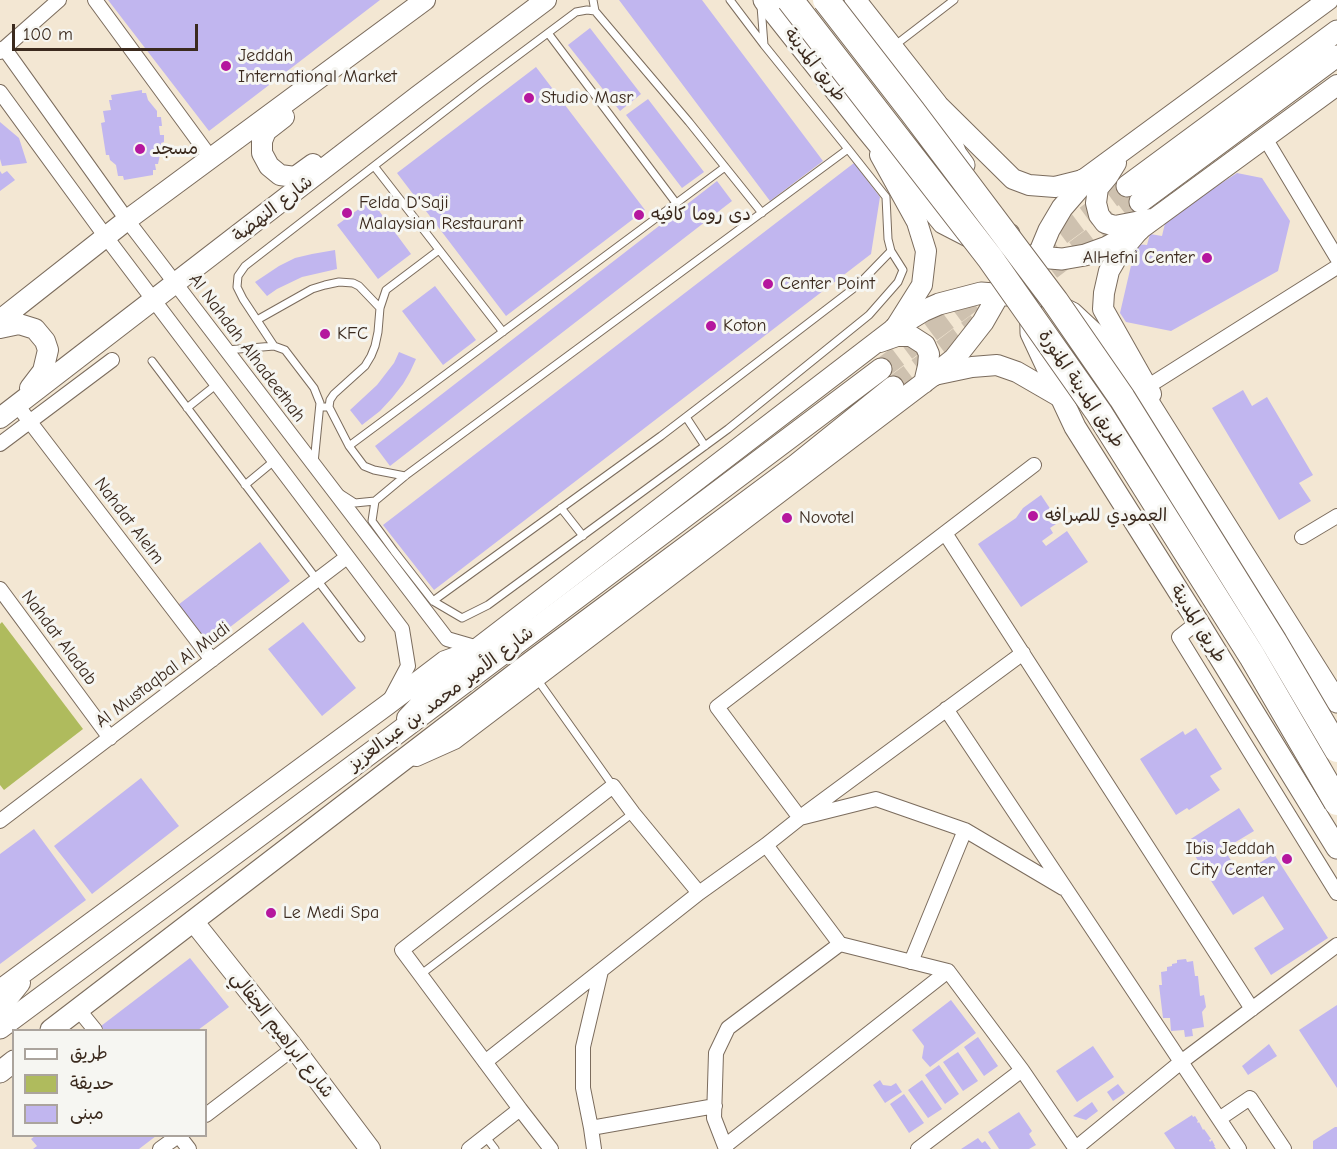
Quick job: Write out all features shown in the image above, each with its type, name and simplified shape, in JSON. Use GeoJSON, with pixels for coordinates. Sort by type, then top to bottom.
{"type":"FeatureCollection","features":[{"type":"Feature","properties":{"kind":"highway","name":"طريق المدينة المنورة"},"geometry":{"type":"LineString","coordinates":[[790,0],[990,258],[1099,413],[1252,656],[1337,802]]}},
{"type":"Feature","properties":{"kind":"highway","name":"طريق المدينة المنورة"},"geometry":{"type":"LineString","coordinates":[[826,0],[1055,301],[1122,398],[1274,642],[1337,749]]}},
{"type":"Feature","properties":{"kind":"main road"},"geometry":{"type":"LineString","coordinates":[[0,320],[109,241],[127,220],[210,157],[425,0]]}},
{"type":"Feature","properties":{"kind":"main road"},"geometry":{"type":"LineString","coordinates":[[503,32],[538,0]]}},
{"type":"Feature","properties":{"kind":"main road","name":"شارع النهضة"},"geometry":{"type":"LineString","coordinates":[[0,418],[150,295],[176,283],[546,0]]}},
{"type":"Feature","properties":{"kind":"main road","name":"طريق المدينة"},"geometry":{"type":"LineString","coordinates":[[762,0],[913,185]]}},
{"type":"Feature","properties":{"kind":"main road"},"geometry":{"type":"LineString","coordinates":[[855,0],[936,103],[1013,179],[1029,185],[1055,187],[1083,180],[1328,0]]}},
{"type":"Feature","properties":{"kind":"main road"},"geometry":{"type":"LineString","coordinates":[[1337,31],[1134,194],[1337,56]]}},
{"type":"Feature","properties":{"kind":"main road"},"geometry":{"type":"LineString","coordinates":[[372,38],[354,60],[266,131],[262,141],[262,153],[269,166],[280,175],[295,177],[363,128],[418,96]]}},
{"type":"Feature","properties":{"kind":"main road"},"geometry":{"type":"LineString","coordinates":[[913,185],[943,223],[992,248],[1011,254],[1062,259],[1085,255],[1107,247],[1147,224],[1337,85]]}},
{"type":"Feature","properties":{"kind":"main road"},"geometry":{"type":"LineString","coordinates":[[913,185],[945,207],[960,205],[968,196],[956,154],[936,103]]}},
{"type":"Feature","properties":{"kind":"main road"},"geometry":{"type":"LineString","coordinates":[[866,129],[917,222],[926,251],[922,285],[895,328]]}},
{"type":"Feature","properties":{"kind":"main road"},"geometry":{"type":"LineString","coordinates":[[1123,150],[1098,188],[1096,203],[1099,215],[1106,222],[1115,226],[1147,224]]}},
{"type":"Feature","properties":{"kind":"main road"},"geometry":{"type":"LineString","coordinates":[[395,766],[454,738],[954,359],[983,322],[999,294],[1009,272],[1011,254],[1009,232],[956,154]]}},
{"type":"Feature","properties":{"kind":"main road"},"geometry":{"type":"LineString","coordinates":[[1062,398],[1031,333],[1030,281],[1037,257],[1049,230],[1083,180]]}},
{"type":"Feature","properties":{"kind":"main road"},"geometry":{"type":"LineString","coordinates":[[1147,224],[1119,254],[1108,271],[1104,309],[1147,393],[1185,460],[1337,702]]}},
{"type":"Feature","properties":{"kind":"main road"},"geometry":{"type":"LineString","coordinates":[[380,746],[442,681],[478,648],[871,346],[923,311],[939,304],[981,293],[1047,303],[1072,313],[1083,322],[1147,393]]}},
{"type":"Feature","properties":{"kind":"main road"},"geometry":{"type":"LineString","coordinates":[[0,328],[19,324],[35,329],[45,341],[48,350],[43,371],[17,405]]}},
{"type":"Feature","properties":{"kind":"main road"},"geometry":{"type":"LineString","coordinates":[[871,346],[897,336],[911,336],[925,345],[929,354],[929,379]]}},
{"type":"Feature","properties":{"kind":"main road"},"geometry":{"type":"LineString","coordinates":[[1062,398],[1049,358],[1055,343],[1062,338],[1087,344],[1147,393]]}},
{"type":"Feature","properties":{"kind":"main road"},"geometry":{"type":"LineString","coordinates":[[929,379],[972,367],[997,365],[1017,372],[1062,398]]}},
{"type":"Feature","properties":{"kind":"main road","name":"شارع الأمير محمد بن عبدالعزيز"},"geometry":{"type":"LineString","coordinates":[[0,1028],[881,369]]}},
{"type":"Feature","properties":{"kind":"main road","name":"شارع الأمير محمد بن عبدالعزيز"},"geometry":{"type":"LineString","coordinates":[[52,1029],[527,665],[796,465],[893,387]]}},
{"type":"Feature","properties":{"kind":"main road","name":"طريق المدينة"},"geometry":{"type":"LineString","coordinates":[[1062,398],[1075,427],[1337,848]]}},
{"type":"Feature","properties":{"kind":"main road"},"geometry":{"type":"LineString","coordinates":[[0,990],[445,661],[478,648]]}},
{"type":"Feature","properties":{"kind":"main road","name":"شارع ابراهيم الجفالي"},"geometry":{"type":"LineString","coordinates":[[193,921],[294,1048],[370,1149]]}},
{"type":"Feature","properties":{"kind":"main road"},"geometry":{"type":"LineString","coordinates":[[0,1008],[33,967]]}},
{"type":"Feature","properties":{"kind":"main road"},"geometry":{"type":"LineString","coordinates":[[0,1072],[12,1063]]}},
{"type":"Feature","properties":{"kind":"street"},"geometry":{"type":"LineString","coordinates":[[2,50],[59,0]]}},
{"type":"Feature","properties":{"kind":"street"},"geometry":{"type":"LineString","coordinates":[[94,0],[210,157]]}},
{"type":"Feature","properties":{"kind":"street","name":"Al Nahdah Alhadeethah"},"geometry":{"type":"LineString","coordinates":[[2,50],[127,220],[447,639],[478,648]]}},
{"type":"Feature","properties":{"kind":"street"},"geometry":{"type":"LineString","coordinates":[[0,92],[216,384],[402,629],[408,666],[387,705]]}},
{"type":"Feature","properties":{"kind":"street"},"geometry":{"type":"LineString","coordinates":[[1265,138],[1337,258]]}},
{"type":"Feature","properties":{"kind":"street"},"geometry":{"type":"LineString","coordinates":[[1147,393],[1337,267]]}},
{"type":"Feature","properties":{"kind":"street"},"geometry":{"type":"LineString","coordinates":[[0,444],[112,360]]}},
{"type":"Feature","properties":{"kind":"street","name":"Nahdat Alelm"},"geometry":{"type":"LineString","coordinates":[[17,405],[212,660]]}},
{"type":"Feature","properties":{"kind":"street"},"geometry":{"type":"LineString","coordinates":[[800,818],[717,707],[1034,465]]}},
{"type":"Feature","properties":{"kind":"street"},"geometry":{"type":"LineString","coordinates":[[1302,537],[1337,516]]}},
{"type":"Feature","properties":{"kind":"street"},"geometry":{"type":"LineString","coordinates":[[945,533],[1252,1009]]}},
{"type":"Feature","properties":{"kind":"street","name":"Al Mustaqbal Al Mudi"},"geometry":{"type":"LineString","coordinates":[[0,821],[347,557]]}},
{"type":"Feature","properties":{"kind":"street","name":"Nahdat Aladab"},"geometry":{"type":"LineString","coordinates":[[1,593],[110,738]]}},
{"type":"Feature","properties":{"kind":"street"},"geometry":{"type":"LineString","coordinates":[[1198,622],[1179,637],[1337,893]]}},
{"type":"Feature","properties":{"kind":"street"},"geometry":{"type":"LineString","coordinates":[[486,1062],[699,893],[1023,653]]}},
{"type":"Feature","properties":{"kind":"street"},"geometry":{"type":"LineString","coordinates":[[946,709],[1239,1149]]}},
{"type":"Feature","properties":{"kind":"street"},"geometry":{"type":"LineString","coordinates":[[551,1149],[402,950],[613,786],[699,893]]}},
{"type":"Feature","properties":{"kind":"street"},"geometry":{"type":"LineString","coordinates":[[800,818],[876,799],[965,830],[1067,890]]}},
{"type":"Feature","properties":{"kind":"street"},"geometry":{"type":"LineString","coordinates":[[912,962],[965,830]]}},
{"type":"Feature","properties":{"kind":"street"},"geometry":{"type":"LineString","coordinates":[[766,845],[840,944],[948,971],[1022,1070],[1076,1149],[1181,1062],[1337,945]]}},
{"type":"Feature","properties":{"kind":"street"},"geometry":{"type":"LineString","coordinates":[[840,944],[728,1028],[716,1053],[714,1118],[725,1148],[948,971]]}},
{"type":"Feature","properties":{"kind":"street"},"geometry":{"type":"LineString","coordinates":[[594,1149],[583,1088],[583,1047],[601,971]]}},
{"type":"Feature","properties":{"kind":"street"},"geometry":{"type":"LineString","coordinates":[[78,1009],[94,1029]]}},
{"type":"Feature","properties":{"kind":"street"},"geometry":{"type":"LineString","coordinates":[[207,1114],[294,1048]]}},
{"type":"Feature","properties":{"kind":"street"},"geometry":{"type":"LineString","coordinates":[[918,1149],[1022,1070]]}},
{"type":"Feature","properties":{"kind":"street"},"geometry":{"type":"LineString","coordinates":[[1218,1119],[1250,1098],[1284,1149]]}},
{"type":"Feature","properties":{"kind":"street"},"geometry":{"type":"LineString","coordinates":[[591,1128],[715,1106]]}},
{"type":"Feature","properties":{"kind":"street"},"geometry":{"type":"LineString","coordinates":[[469,1149],[520,1109]]}},
{"type":"Feature","properties":{"kind":"street"},"geometry":{"type":"LineString","coordinates":[[160,1149],[177,1137]]}},
{"type":"Feature","properties":{"kind":"street"},"geometry":{"type":"LineString","coordinates":[[179,1137],[189,1149]]}},
{"type":"Feature","properties":{"kind":"lane"},"geometry":{"type":"LineString","coordinates":[[592,0],[595,11],[762,213]]}},
{"type":"Feature","properties":{"kind":"lane"},"geometry":{"type":"LineString","coordinates":[[375,501],[372,521],[394,551],[433,601],[462,618],[488,605],[728,429],[869,315],[898,282],[903,270],[891,251],[888,239],[886,196],[730,0]]}},
{"type":"Feature","properties":{"kind":"lane"},"geometry":{"type":"LineString","coordinates":[[762,0],[764,45]]}},
{"type":"Feature","properties":{"kind":"lane"},"geometry":{"type":"LineString","coordinates":[[892,47],[954,0]]}},
{"type":"Feature","properties":{"kind":"lane"},"geometry":{"type":"LineString","coordinates":[[274,346],[237,287],[238,276],[245,266],[576,12],[595,11]]}},
{"type":"Feature","properties":{"kind":"lane"},"geometry":{"type":"LineString","coordinates":[[548,33],[676,203]]}},
{"type":"Feature","properties":{"kind":"lane"},"geometry":{"type":"LineString","coordinates":[[329,485],[355,503],[375,501],[405,476],[848,149]]}},
{"type":"Feature","properties":{"kind":"lane"},"geometry":{"type":"LineString","coordinates":[[374,166],[502,332]]}},
{"type":"Feature","properties":{"kind":"lane"},"geometry":{"type":"LineString","coordinates":[[349,446],[725,167]]}},
{"type":"Feature","properties":{"kind":"lane"},"geometry":{"type":"LineString","coordinates":[[314,465],[325,407],[334,394],[365,366],[371,356],[378,333],[380,308],[386,290],[439,250]]}},
{"type":"Feature","properties":{"kind":"lane"},"geometry":{"type":"LineString","coordinates":[[433,601],[686,417],[858,285],[891,251]]}},
{"type":"Feature","properties":{"kind":"lane"},"geometry":{"type":"LineString","coordinates":[[257,320],[312,289],[339,282],[359,286],[380,308]]}},
{"type":"Feature","properties":{"kind":"lane"},"geometry":{"type":"LineString","coordinates":[[227,350],[274,346],[285,350],[314,388],[349,446],[364,466],[405,476]]}},
{"type":"Feature","properties":{"kind":"lane"},"geometry":{"type":"LineString","coordinates":[[152,361],[361,638]]}},
{"type":"Feature","properties":{"kind":"lane"},"geometry":{"type":"LineString","coordinates":[[187,408],[216,384]]}},
{"type":"Feature","properties":{"kind":"lane"},"geometry":{"type":"LineString","coordinates":[[686,417],[705,446]]}},
{"type":"Feature","properties":{"kind":"lane"},"geometry":{"type":"LineString","coordinates":[[245,485],[274,460]]}},
{"type":"Feature","properties":{"kind":"lane"},"geometry":{"type":"LineString","coordinates":[[561,508],[583,536]]}},
{"type":"Feature","properties":{"kind":"lane"},"geometry":{"type":"LineString","coordinates":[[535,677],[613,786]]}},
{"type":"Feature","properties":{"kind":"lane"},"geometry":{"type":"LineString","coordinates":[[420,975],[633,813]]}},
{"type":"Feature","properties":{"kind":"lane"},"geometry":{"type":"LineString","coordinates":[[485,1137],[495,1149]]}},
{"type":"Feature","properties":{"kind":"green space"},"geometry":{"type":"Polygon","coordinates":[[[2,622],[83,729],[4,790],[0,785],[0,624],[2,622]]]}},
{"type":"Feature","properties":{"kind":"building","name":"Jeddah International Market"},"geometry":{"type":"Polygon","coordinates":[[[108,0],[380,0],[209,131],[108,0]]]}},
{"type":"Feature","properties":{"kind":"building"},"geometry":{"type":"Polygon","coordinates":[[[619,0],[702,0],[823,161],[770,201],[619,0]]]}},
{"type":"Feature","properties":{"kind":"building"},"geometry":{"type":"Polygon","coordinates":[[[590,28],[641,94],[620,111],[568,45],[590,28]]]}},
{"type":"Feature","properties":{"kind":"building"},"geometry":{"type":"Polygon","coordinates":[[[536,67],[645,210],[506,316],[397,173],[536,67]]]}},
{"type":"Feature","properties":{"kind":"building"},"geometry":{"type":"Polygon","coordinates":[[[142,90],[157,111],[157,117],[161,117],[160,135],[164,135],[164,142],[161,143],[158,164],[155,164],[156,170],[153,170],[153,175],[124,180],[123,176],[118,176],[116,165],[110,160],[109,155],[106,155],[101,123],[105,122],[103,111],[111,110],[109,100],[112,100],[111,95],[142,90]]]}},
{"type":"Feature","properties":{"kind":"building"},"geometry":{"type":"Polygon","coordinates":[[[648,99],[704,172],[682,188],[626,115],[648,99]]]}},
{"type":"Feature","properties":{"kind":"building"},"geometry":{"type":"Polygon","coordinates":[[[0,122],[19,138],[27,163],[2,166],[0,122]]]}},
{"type":"Feature","properties":{"kind":"building"},"geometry":{"type":"Polygon","coordinates":[[[854,163],[880,197],[871,254],[434,590],[383,525],[854,163]]]}},
{"type":"Feature","properties":{"kind":"building"},"geometry":{"type":"Polygon","coordinates":[[[0,171],[2,174],[7,171],[15,180],[0,191],[0,171]]]}},
{"type":"Feature","properties":{"kind":"building","name":"AlHefni Center"},"geometry":{"type":"Polygon","coordinates":[[[1237,173],[1262,178],[1290,221],[1278,271],[1171,331],[1126,322],[1120,313],[1136,244],[1147,245],[1150,234],[1162,236],[1166,219],[1237,173]]]}},
{"type":"Feature","properties":{"kind":"building"},"geometry":{"type":"Polygon","coordinates":[[[717,181],[732,201],[390,466],[375,446],[717,181]]]}},
{"type":"Feature","properties":{"kind":"building"},"geometry":{"type":"Polygon","coordinates":[[[371,200],[411,254],[378,279],[337,225],[371,200]]]}},
{"type":"Feature","properties":{"kind":"building"},"geometry":{"type":"Polygon","coordinates":[[[335,250],[337,269],[302,277],[267,296],[255,282],[295,258],[335,250]]]}},
{"type":"Feature","properties":{"kind":"building"},"geometry":{"type":"Polygon","coordinates":[[[435,286],[476,340],[443,365],[402,311],[435,286]]]}},
{"type":"Feature","properties":{"kind":"building"},"geometry":{"type":"Polygon","coordinates":[[[399,352],[416,359],[410,372],[392,398],[362,425],[350,410],[377,385],[394,363],[399,352]]]}},
{"type":"Feature","properties":{"kind":"building"},"geometry":{"type":"Polygon","coordinates":[[[1243,390],[1252,406],[1267,397],[1313,475],[1299,483],[1311,501],[1279,520],[1212,408],[1243,390]]]}},
{"type":"Feature","properties":{"kind":"building"},"geometry":{"type":"Polygon","coordinates":[[[1041,495],[1059,522],[1050,528],[1053,533],[1042,541],[1046,546],[1067,531],[1088,562],[1021,607],[978,544],[1016,518],[1023,508],[1041,495]]]}},
{"type":"Feature","properties":{"kind":"building"},"geometry":{"type":"Polygon","coordinates":[[[260,542],[290,581],[208,644],[178,605],[260,542]]]}},
{"type":"Feature","properties":{"kind":"building"},"geometry":{"type":"Polygon","coordinates":[[[303,622],[356,688],[322,716],[268,649],[303,622]]]}},
{"type":"Feature","properties":{"kind":"building"},"geometry":{"type":"Polygon","coordinates":[[[1196,728],[1222,769],[1210,776],[1220,790],[1189,810],[1187,808],[1176,815],[1140,759],[1183,731],[1185,735],[1196,728]]]}},
{"type":"Feature","properties":{"kind":"building"},"geometry":{"type":"Polygon","coordinates":[[[141,778],[179,826],[92,894],[54,846],[141,778]]]}},
{"type":"Feature","properties":{"kind":"building"},"geometry":{"type":"Polygon","coordinates":[[[1239,808],[1254,831],[1224,849],[1240,875],[1274,854],[1328,938],[1271,975],[1254,948],[1284,929],[1263,896],[1233,915],[1186,842],[1239,808]]]}},
{"type":"Feature","properties":{"kind":"building"},"geometry":{"type":"Polygon","coordinates":[[[34,829],[86,900],[0,964],[0,854],[34,829]]]}},
{"type":"Feature","properties":{"kind":"building"},"geometry":{"type":"Polygon","coordinates":[[[190,958],[229,1007],[199,1029],[103,1029],[101,1026],[190,958]]]}},
{"type":"Feature","properties":{"kind":"building"},"geometry":{"type":"Polygon","coordinates":[[[1186,959],[1187,962],[1193,961],[1195,976],[1198,976],[1200,996],[1204,995],[1206,1007],[1202,1012],[1204,1027],[1192,1029],[1193,1036],[1185,1037],[1184,1030],[1171,1031],[1170,1018],[1163,1018],[1159,985],[1162,985],[1161,972],[1167,971],[1167,967],[1177,963],[1177,960],[1186,959]]]}},
{"type":"Feature","properties":{"kind":"building"},"geometry":{"type":"Polygon","coordinates":[[[951,1000],[976,1033],[930,1067],[922,1058],[924,1046],[912,1030],[951,1000]]]}},
{"type":"Feature","properties":{"kind":"building"},"geometry":{"type":"Polygon","coordinates":[[[1337,1005],[1337,1088],[1299,1030],[1337,1005]]]}},
{"type":"Feature","properties":{"kind":"building"},"geometry":{"type":"Polygon","coordinates":[[[978,1037],[998,1066],[984,1076],[964,1047],[978,1037]]]}},
{"type":"Feature","properties":{"kind":"building"},"geometry":{"type":"Polygon","coordinates":[[[1269,1044],[1277,1056],[1248,1075],[1242,1066],[1269,1044]]]}},
{"type":"Feature","properties":{"kind":"building"},"geometry":{"type":"Polygon","coordinates":[[[1093,1046],[1114,1077],[1077,1102],[1056,1071],[1093,1046]]]}},
{"type":"Feature","properties":{"kind":"building"},"geometry":{"type":"Polygon","coordinates":[[[958,1052],[978,1081],[963,1091],[943,1062],[958,1052]]]}},
{"type":"Feature","properties":{"kind":"building"},"geometry":{"type":"Polygon","coordinates":[[[939,1065],[959,1094],[945,1104],[925,1075],[939,1065]]]}},
{"type":"Feature","properties":{"kind":"building"},"geometry":{"type":"Polygon","coordinates":[[[880,1080],[883,1085],[891,1086],[896,1083],[902,1092],[885,1103],[873,1085],[880,1080]]]}},
{"type":"Feature","properties":{"kind":"building"},"geometry":{"type":"Polygon","coordinates":[[[922,1080],[942,1109],[928,1118],[908,1090],[922,1080]]]}},
{"type":"Feature","properties":{"kind":"building"},"geometry":{"type":"Polygon","coordinates":[[[1118,1084],[1125,1093],[1113,1101],[1107,1092],[1118,1084]]]}},
{"type":"Feature","properties":{"kind":"building"},"geometry":{"type":"Polygon","coordinates":[[[904,1094],[924,1123],[909,1133],[890,1104],[904,1094]]]}},
{"type":"Feature","properties":{"kind":"building"},"geometry":{"type":"Polygon","coordinates":[[[1092,1102],[1098,1111],[1086,1120],[1073,1116],[1092,1102]]]}},
{"type":"Feature","properties":{"kind":"building"},"geometry":{"type":"Polygon","coordinates":[[[1019,1112],[1032,1131],[1029,1134],[1036,1145],[1029,1149],[999,1149],[988,1132],[1019,1112]]]}},
{"type":"Feature","properties":{"kind":"building"},"geometry":{"type":"Polygon","coordinates":[[[1192,1115],[1211,1139],[1210,1142],[1212,1140],[1216,1149],[1175,1149],[1164,1133],[1192,1115]]]}},
{"type":"Feature","properties":{"kind":"building"},"geometry":{"type":"Polygon","coordinates":[[[1337,1127],[1337,1149],[1313,1149],[1313,1141],[1337,1127]]]}},
{"type":"Feature","properties":{"kind":"building"},"geometry":{"type":"Polygon","coordinates":[[[34,1137],[155,1137],[139,1149],[33,1149],[37,1146],[31,1139],[34,1137]]]}},
{"type":"Feature","properties":{"kind":"building"},"geometry":{"type":"Polygon","coordinates":[[[978,1138],[982,1143],[985,1141],[991,1149],[961,1149],[978,1138]]]}},
{"type":"Feature","properties":{"kind":"tunnel"},"geometry":{"type":"LineString","coordinates":[[1036,253],[1127,186]]}},
{"type":"Feature","properties":{"kind":"tunnel"},"geometry":{"type":"LineString","coordinates":[[1026,288],[1140,202]]}},
{"type":"Feature","properties":{"kind":"tunnel"},"geometry":{"type":"LineString","coordinates":[[881,369],[984,292]]}},
{"type":"Feature","properties":{"kind":"tunnel"},"geometry":{"type":"LineString","coordinates":[[893,387],[977,324]]}},
{"type":"Feature","properties":{"kind":"place","name":"Jeddah International Market"},"geometry":{"type":"Point","coordinates":[226,66]}},
{"type":"Feature","properties":{"kind":"place","name":"Studio Masr"},"geometry":{"type":"Point","coordinates":[529,98]}},
{"type":"Feature","properties":{"kind":"place","name":"مسجد"},"geometry":{"type":"Point","coordinates":[140,149]}},
{"type":"Feature","properties":{"kind":"place","name":"Felda D'Saji Malaysian Restaurant"},"geometry":{"type":"Point","coordinates":[347,213]}},
{"type":"Feature","properties":{"kind":"place","name":"دى روما كافيه"},"geometry":{"type":"Point","coordinates":[639,215]}},
{"type":"Feature","properties":{"kind":"place","name":"AlHefni Center"},"geometry":{"type":"Point","coordinates":[1207,258]}},
{"type":"Feature","properties":{"kind":"place","name":"Center Point"},"geometry":{"type":"Point","coordinates":[768,284]}},
{"type":"Feature","properties":{"kind":"place","name":"Koton"},"geometry":{"type":"Point","coordinates":[711,326]}},
{"type":"Feature","properties":{"kind":"place","name":"KFC"},"geometry":{"type":"Point","coordinates":[325,334]}},
{"type":"Feature","properties":{"kind":"place","name":"العمودي للصرافه"},"geometry":{"type":"Point","coordinates":[1033,516]}},
{"type":"Feature","properties":{"kind":"place","name":"Novotel"},"geometry":{"type":"Point","coordinates":[787,518]}},
{"type":"Feature","properties":{"kind":"place","name":"Ibis Jeddah City Center"},"geometry":{"type":"Point","coordinates":[1287,859]}},
{"type":"Feature","properties":{"kind":"place","name":"Le Medi Spa"},"geometry":{"type":"Point","coordinates":[271,913]}}]}
